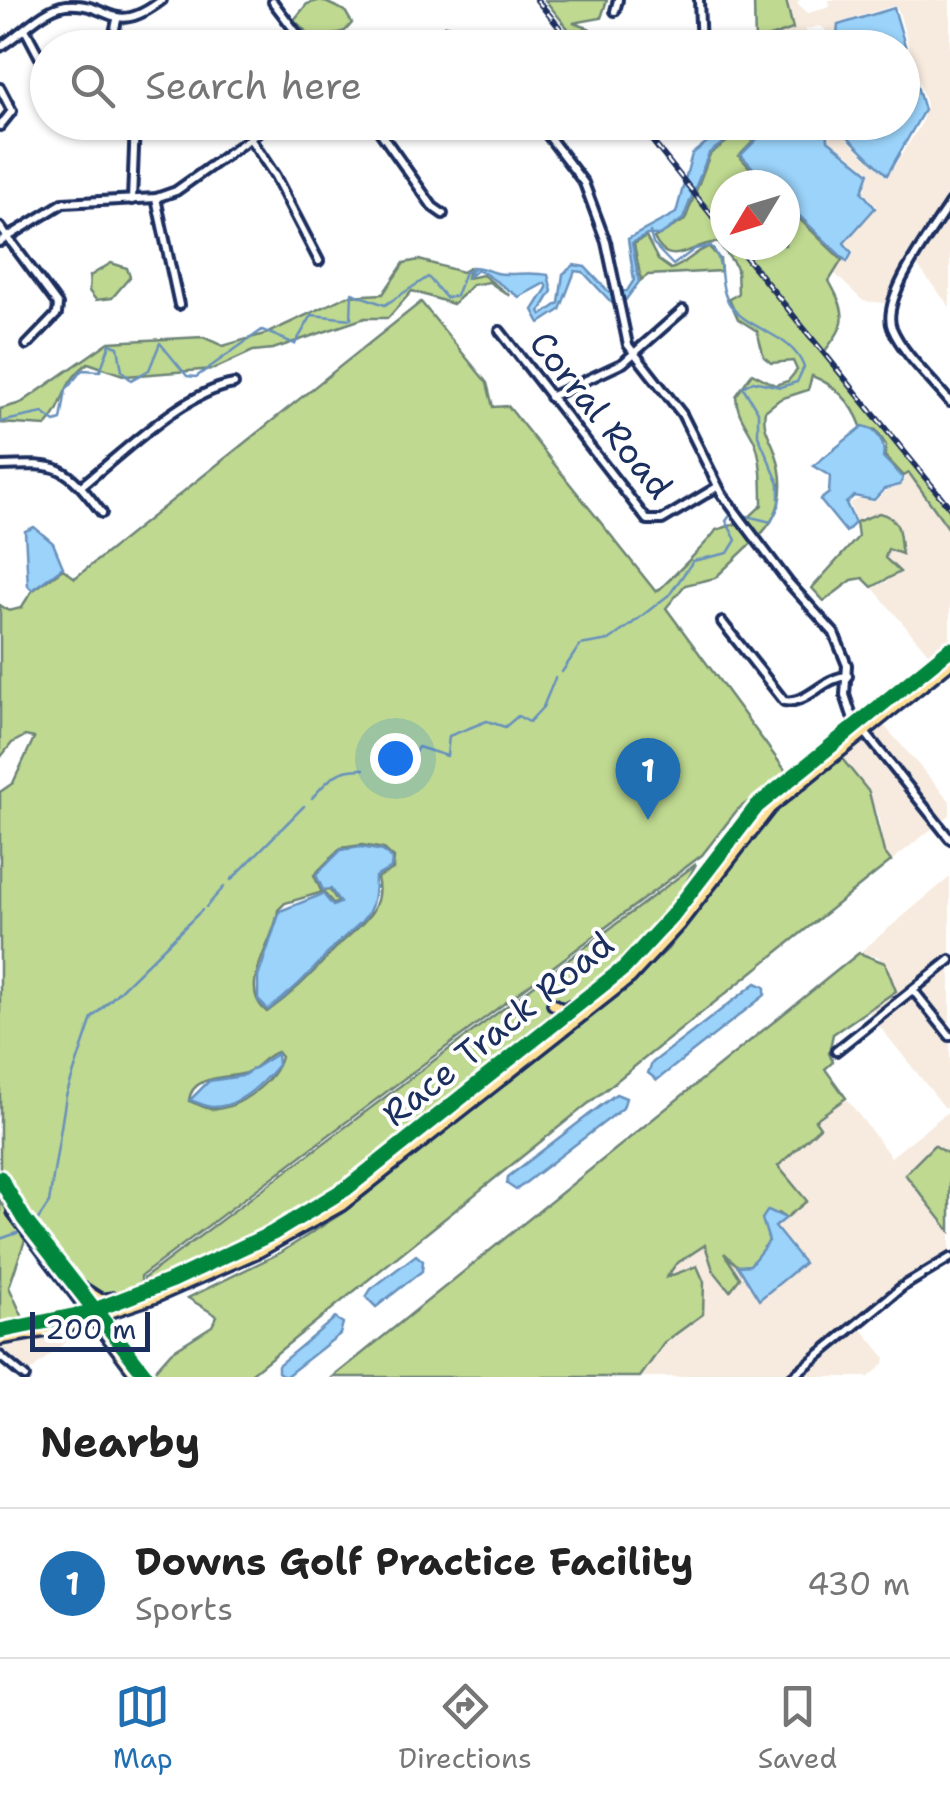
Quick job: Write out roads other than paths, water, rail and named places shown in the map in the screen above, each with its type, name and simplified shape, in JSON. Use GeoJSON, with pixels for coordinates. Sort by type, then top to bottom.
{"type":"FeatureCollection","features":[{"type":"Feature","properties":{"kind":"main road","name":"Race Track Road"},"geometry":{"type":"LineString","coordinates":[[0,1331],[93,1315],[330,1213],[642,966],[760,818],[950,649]]}},
{"type":"Feature","properties":{"kind":"main road","name":"Race Track Road"},"geometry":{"type":"LineString","coordinates":[[0,1340],[136,1304],[347,1188],[623,969],[672,916],[757,806],[950,663]]}},
{"type":"Feature","properties":{"kind":"main road"},"geometry":{"type":"LineString","coordinates":[[553,1004],[568,1009],[623,969]]}},
{"type":"Feature","properties":{"kind":"main road"},"geometry":{"type":"LineString","coordinates":[[510,1074],[560,1028],[562,1020]]}},
{"type":"Feature","properties":{"kind":"main road"},"geometry":{"type":"LineString","coordinates":[[0,1178],[49,1255],[138,1377]]}},
{"type":"Feature","properties":{"kind":"main road"},"geometry":{"type":"LineString","coordinates":[[0,1187],[37,1248],[49,1255],[69,1297],[68,1309],[60,1320]]}},
{"type":"Feature","properties":{"kind":"main road"},"geometry":{"type":"LineString","coordinates":[[17,1219],[73,1280],[92,1296],[105,1300],[194,1271],[198,1273],[245,1252],[250,1244]]}},
{"type":"Feature","properties":{"kind":"main road"},"geometry":{"type":"LineString","coordinates":[[73,1280],[93,1315],[150,1377]]}},
{"type":"Feature","properties":{"kind":"main road"},"geometry":{"type":"LineString","coordinates":[[136,1304],[119,1315],[116,1326],[150,1377]]}},
{"type":"Feature","properties":{"kind":"street"},"geometry":{"type":"LineString","coordinates":[[0,47],[50,10],[64,5],[82,6],[117,20],[142,14],[162,0]]}},
{"type":"Feature","properties":{"kind":"street"},"geometry":{"type":"LineString","coordinates":[[615,11],[618,0]]}},
{"type":"Feature","properties":{"kind":"street"},"geometry":{"type":"LineString","coordinates":[[699,0],[700,30]]}},
{"type":"Feature","properties":{"kind":"street"},"geometry":{"type":"LineString","coordinates":[[273,2],[294,30]]}},
{"type":"Feature","properties":{"kind":"street"},"geometry":{"type":"LineString","coordinates":[[115,30],[117,20]]}},
{"type":"Feature","properties":{"kind":"street"},"geometry":{"type":"LineString","coordinates":[[26,31],[30,39]]}},
{"type":"Feature","properties":{"kind":"street"},"geometry":{"type":"LineString","coordinates":[[0,88],[12,111],[0,126]]}},
{"type":"Feature","properties":{"kind":"street"},"geometry":{"type":"LineString","coordinates":[[132,200],[134,140]]}},
{"type":"Feature","properties":{"kind":"street"},"geometry":{"type":"LineString","coordinates":[[0,242],[63,203],[156,198],[195,182],[251,140],[275,176],[319,261]]}},
{"type":"Feature","properties":{"kind":"street"},"geometry":{"type":"LineString","coordinates":[[386,140],[433,207],[443,214]]}},
{"type":"Feature","properties":{"kind":"street"},"geometry":{"type":"LineString","coordinates":[[552,140],[584,183],[606,242],[624,334],[635,354],[682,414],[718,487],[789,583],[834,633],[848,676],[846,700],[860,727],[950,839]]}},
{"type":"Feature","properties":{"kind":"street"},"geometry":{"type":"LineString","coordinates":[[156,198],[180,305]]}},
{"type":"Feature","properties":{"kind":"street"},"geometry":{"type":"LineString","coordinates":[[950,203],[893,296],[889,314],[894,333],[950,402]]}},
{"type":"Feature","properties":{"kind":"street"},"geometry":{"type":"LineString","coordinates":[[0,226],[58,305],[57,314],[27,345]]}},
{"type":"Feature","properties":{"kind":"street"},"geometry":{"type":"LineString","coordinates":[[550,397],[564,387],[606,373],[635,354],[683,310]]}},
{"type":"Feature","properties":{"kind":"street","name":"Corral Road"},"geometry":{"type":"LineString","coordinates":[[500,331],[646,520],[662,520],[718,487]]}},
{"type":"Feature","properties":{"kind":"street"},"geometry":{"type":"LineString","coordinates":[[81,486],[191,401],[216,386],[234,384]]}},
{"type":"Feature","properties":{"kind":"street"},"geometry":{"type":"LineString","coordinates":[[0,466],[56,465],[81,486],[102,514]]}},
{"type":"Feature","properties":{"kind":"street"},"geometry":{"type":"LineString","coordinates":[[722,622],[788,702],[803,699],[830,678],[848,676]]}},
{"type":"Feature","properties":{"kind":"street"},"geometry":{"type":"LineString","coordinates":[[836,1051],[950,960]]}},
{"type":"Feature","properties":{"kind":"street"},"geometry":{"type":"LineString","coordinates":[[914,990],[950,1036]]}},
{"type":"Feature","properties":{"kind":"street"},"geometry":{"type":"LineString","coordinates":[[792,1377],[902,1287],[950,1258]]}},
{"type":"Feature","properties":{"kind":"street"},"geometry":{"type":"LineString","coordinates":[[0,1356],[14,1363],[24,1377]]}},
{"type":"Feature","properties":{"kind":"water"},"geometry":{"type":"Polygon","coordinates":[[[894,8],[900,30],[838,30],[838,25],[894,8]]]}},
{"type":"Feature","properties":{"kind":"water"},"geometry":{"type":"Polygon","coordinates":[[[710,140],[727,140],[709,153],[683,219],[660,235],[647,235],[632,243],[639,282],[624,302],[612,303],[583,272],[575,271],[560,310],[540,323],[533,310],[547,288],[545,283],[519,297],[477,270],[468,277],[472,267],[502,274],[548,275],[552,291],[540,311],[542,315],[559,303],[563,274],[574,265],[585,267],[609,292],[627,291],[634,280],[628,239],[676,213],[692,154],[710,140]]]}},
{"type":"Feature","properties":{"kind":"water"},"geometry":{"type":"Polygon","coordinates":[[[756,140],[828,140],[869,173],[862,192],[875,208],[844,243],[852,253],[847,262],[800,217],[800,170],[755,170],[741,155],[756,140]]]}},
{"type":"Feature","properties":{"kind":"water"},"geometry":{"type":"Polygon","coordinates":[[[851,140],[907,140],[887,175],[851,140]]]}},
{"type":"Feature","properties":{"kind":"water"},"geometry":{"type":"Polygon","coordinates":[[[863,426],[879,437],[883,457],[903,478],[900,485],[884,489],[874,500],[854,496],[846,503],[855,523],[846,532],[820,500],[829,493],[830,476],[813,466],[863,426]]]}},
{"type":"Feature","properties":{"kind":"water"},"geometry":{"type":"Polygon","coordinates":[[[34,527],[53,543],[63,567],[32,590],[28,586],[25,531],[34,527]]]}},
{"type":"Feature","properties":{"kind":"water"},"geometry":{"type":"Polygon","coordinates":[[[361,847],[383,851],[392,859],[391,868],[375,877],[369,912],[268,1010],[258,1000],[258,977],[280,911],[323,894],[333,906],[340,903],[331,889],[323,890],[316,875],[341,850],[361,847]]]}},
{"type":"Feature","properties":{"kind":"water"},"geometry":{"type":"Polygon","coordinates":[[[756,983],[765,987],[765,995],[657,1080],[648,1073],[652,1063],[756,983]]]}},
{"type":"Feature","properties":{"kind":"water"},"geometry":{"type":"Polygon","coordinates":[[[277,1054],[278,1065],[240,1099],[212,1107],[190,1100],[209,1081],[242,1076],[277,1054]]]}},
{"type":"Feature","properties":{"kind":"water"},"geometry":{"type":"Polygon","coordinates":[[[616,1094],[626,1098],[623,1108],[516,1190],[507,1184],[508,1177],[616,1094]]]}},
{"type":"Feature","properties":{"kind":"water"},"geometry":{"type":"Polygon","coordinates":[[[768,1210],[786,1218],[775,1227],[804,1263],[759,1300],[738,1266],[750,1265],[769,1241],[762,1219],[768,1210]]]}},
{"type":"Feature","properties":{"kind":"water"},"geometry":{"type":"Polygon","coordinates":[[[416,1255],[423,1261],[422,1271],[376,1307],[366,1297],[371,1289],[416,1255]]]}},
{"type":"Feature","properties":{"kind":"water"},"geometry":{"type":"Polygon","coordinates":[[[335,1318],[343,1323],[340,1334],[285,1377],[278,1372],[278,1365],[335,1318]]]}},
{"type":"Feature","properties":{"kind":"waterway"},"geometry":{"type":"LineString","coordinates":[[650,232],[653,244],[673,265],[695,249],[711,246],[731,306],[790,347],[804,367],[797,382],[780,387],[753,381],[743,387],[758,412],[758,435],[779,484],[779,506],[771,522],[743,515]]}},
{"type":"Feature","properties":{"kind":"waterway"},"geometry":{"type":"LineString","coordinates":[[0,422],[43,413],[55,422],[61,420],[66,390],[82,370],[100,371],[110,344],[118,347],[122,371],[131,380],[149,370],[160,343],[187,376],[196,377],[262,330],[295,344],[312,315],[351,319],[352,293],[385,305],[428,277],[446,298],[456,296],[465,272],[473,269]]}},
{"type":"Feature","properties":{"kind":"waterway"},"geometry":{"type":"LineString","coordinates":[[562,672],[580,645],[609,640],[670,594],[693,561],[728,553],[736,540],[726,521],[732,513]]}},
{"type":"Feature","properties":{"kind":"waterway"},"geometry":{"type":"LineString","coordinates":[[387,769],[407,767],[418,747],[447,756],[449,736],[487,721],[505,727],[518,716],[529,722],[543,707],[555,678]]}},
{"type":"Feature","properties":{"kind":"waterway"},"geometry":{"type":"LineString","coordinates":[[312,798],[334,776],[364,769]]}},
{"type":"Feature","properties":{"kind":"waterway"},"geometry":{"type":"LineString","coordinates":[[231,880],[304,806]]}},
{"type":"Feature","properties":{"kind":"waterway"},"geometry":{"type":"LineString","coordinates":[[206,907],[224,887]]}},
{"type":"Feature","properties":{"kind":"waterway"},"geometry":{"type":"LineString","coordinates":[[35,1224],[49,1203],[66,1096],[92,1018],[202,910]]}},
{"type":"Feature","properties":{"kind":"waterway"},"geometry":{"type":"LineString","coordinates":[[0,1239],[20,1232]]}},
{"type":"Feature","properties":{"kind":"railway"},"geometry":{"type":"LineString","coordinates":[[537,0],[561,30]]}},
{"type":"Feature","properties":{"kind":"railway"},"geometry":{"type":"LineString","coordinates":[[651,140],[710,213]]}},
{"type":"Feature","properties":{"kind":"railway"},"geometry":{"type":"LineString","coordinates":[[748,260],[950,508]]}},
{"type":"Feature","properties":{"kind":"place","name":"Downs Golf Practice Facility"},"geometry":{"type":"Point","coordinates":[648,820]}}]}
